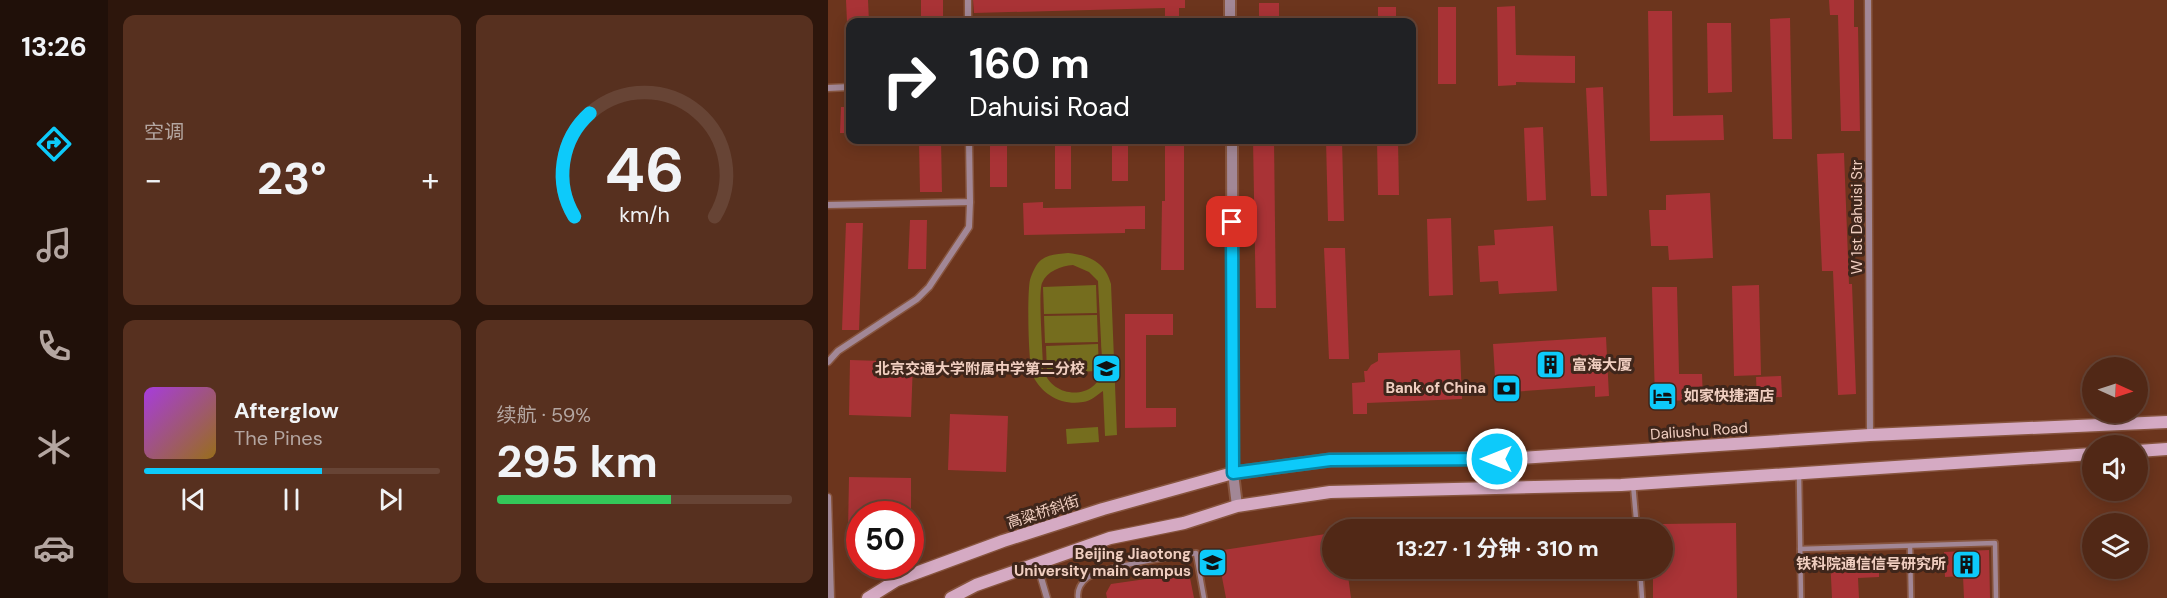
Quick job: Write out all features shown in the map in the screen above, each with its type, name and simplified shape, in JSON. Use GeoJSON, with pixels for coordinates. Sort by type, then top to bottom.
{"type":"FeatureCollection","features":[{"type":"Feature","properties":{"kind":"main road","name":"Daliushu Road"},"geometry":{"type":"LineString","coordinates":[[1233,473],[1330,460],[1521,458],[1870,435],[2167,422]]}},
{"type":"Feature","properties":{"kind":"main road"},"geometry":{"type":"LineString","coordinates":[[2148,450],[2167,449]]}},
{"type":"Feature","properties":{"kind":"main road"},"geometry":{"type":"LineString","coordinates":[[951,598],[976,585],[1110,538],[1184,523],[1237,506],[1330,492],[1634,484],[2082,455]]}},
{"type":"Feature","properties":{"kind":"main road","name":"高粱桥斜街"},"geometry":{"type":"LineString","coordinates":[[868,598],[897,580],[1004,541],[1103,509],[1233,473]]}},
{"type":"Feature","properties":{"kind":"street"},"geometry":{"type":"LineString","coordinates":[[968,0],[968,18]]}},
{"type":"Feature","properties":{"kind":"street"},"geometry":{"type":"LineString","coordinates":[[1230,0],[1230,18]]}},
{"type":"Feature","properties":{"kind":"street","name":"W 1st Dahuisi Str"},"geometry":{"type":"LineString","coordinates":[[1868,0],[1870,435]]}},
{"type":"Feature","properties":{"kind":"street"},"geometry":{"type":"LineString","coordinates":[[828,87],[846,87]]}},
{"type":"Feature","properties":{"kind":"street"},"geometry":{"type":"LineString","coordinates":[[828,362],[838,351],[917,299],[929,287],[969,227],[969,144]]}},
{"type":"Feature","properties":{"kind":"street"},"geometry":{"type":"LineString","coordinates":[[1232,144],[1233,473],[1237,506]]}},
{"type":"Feature","properties":{"kind":"street"},"geometry":{"type":"LineString","coordinates":[[828,205],[970,202]]}},
{"type":"Feature","properties":{"kind":"street"},"geometry":{"type":"LineString","coordinates":[[828,497],[831,598]]}},
{"type":"Feature","properties":{"kind":"street"},"geometry":{"type":"LineString","coordinates":[[1037,564],[1047,598]]}},
{"type":"Feature","properties":{"kind":"lane"},"geometry":{"type":"LineString","coordinates":[[1799,473],[1801,598]]}},
{"type":"Feature","properties":{"kind":"lane"},"geometry":{"type":"LineString","coordinates":[[1634,484],[1636,519]]}},
{"type":"Feature","properties":{"kind":"lane"},"geometry":{"type":"LineString","coordinates":[[1800,549],[1995,543],[1996,598]]}},
{"type":"Feature","properties":{"kind":"lane"},"geometry":{"type":"LineString","coordinates":[[1910,546],[1911,598]]}},
{"type":"Feature","properties":{"kind":"lane"},"geometry":{"type":"LineString","coordinates":[[1078,598],[1080,585],[1089,576],[1106,569],[1196,553],[1204,598]]}},
{"type":"Feature","properties":{"kind":"lane"},"geometry":{"type":"LineString","coordinates":[[1641,579],[1642,598]]}},
{"type":"Feature","properties":{"kind":"shaded area"},"geometry":{"type":"Polygon","coordinates":[[[1068,253],[1095,261],[1105,270],[1111,284],[1117,435],[1105,436],[1103,391],[1086,401],[1075,403],[1061,401],[1042,389],[1031,369],[1028,329],[1030,280],[1041,260],[1051,255],[1068,253]],[[1073,265],[1064,267],[1051,272],[1042,283],[1043,368],[1048,379],[1064,391],[1084,391],[1093,387],[1102,369],[1098,281],[1089,272],[1073,265]]]}},
{"type":"Feature","properties":{"kind":"shaded area"},"geometry":{"type":"Polygon","coordinates":[[[1096,285],[1097,313],[1044,314],[1043,287],[1096,285]]]}},
{"type":"Feature","properties":{"kind":"shaded area"},"geometry":{"type":"Polygon","coordinates":[[[1097,315],[1098,342],[1045,343],[1044,316],[1097,315]]]}},
{"type":"Feature","properties":{"kind":"shaded area"},"geometry":{"type":"Polygon","coordinates":[[[1098,344],[1099,371],[1047,373],[1046,346],[1098,344]]]}},
{"type":"Feature","properties":{"kind":"shaded area"},"geometry":{"type":"Polygon","coordinates":[[[1098,427],[1099,442],[1067,444],[1066,429],[1098,427]]]}},
{"type":"Feature","properties":{"kind":"building"},"geometry":{"type":"Polygon","coordinates":[[[846,0],[868,0],[869,18],[847,18],[846,0]]]}},
{"type":"Feature","properties":{"kind":"building"},"geometry":{"type":"Polygon","coordinates":[[[921,0],[943,0],[943,18],[921,18],[921,0]]]}},
{"type":"Feature","properties":{"kind":"building"},"geometry":{"type":"Polygon","coordinates":[[[973,0],[1185,0],[1185,8],[1179,8],[1179,18],[1165,18],[1165,8],[974,13],[973,0]]]}},
{"type":"Feature","properties":{"kind":"building"},"geometry":{"type":"Polygon","coordinates":[[[1829,0],[1854,0],[1854,27],[1858,27],[1860,131],[1841,131],[1838,15],[1830,15],[1829,0]]]}},
{"type":"Feature","properties":{"kind":"building"},"geometry":{"type":"Polygon","coordinates":[[[1259,3],[1279,3],[1279,18],[1259,18],[1259,3]]]}},
{"type":"Feature","properties":{"kind":"building"},"geometry":{"type":"Polygon","coordinates":[[[1515,6],[1516,55],[1575,56],[1575,83],[1516,82],[1516,85],[1498,86],[1497,7],[1515,6]]]}},
{"type":"Feature","properties":{"kind":"building"},"geometry":{"type":"Polygon","coordinates":[[[1378,7],[1396,7],[1396,18],[1378,18],[1378,7]]]}},
{"type":"Feature","properties":{"kind":"building"},"geometry":{"type":"Polygon","coordinates":[[[1438,7],[1456,7],[1456,84],[1438,84],[1438,7]]]}},
{"type":"Feature","properties":{"kind":"building"},"geometry":{"type":"Polygon","coordinates":[[[1648,11],[1672,11],[1673,116],[1723,115],[1724,140],[1650,141],[1648,11]]]}},
{"type":"Feature","properties":{"kind":"building"},"geometry":{"type":"Polygon","coordinates":[[[1790,18],[1792,139],[1773,139],[1770,19],[1790,18]]]}},
{"type":"Feature","properties":{"kind":"building"},"geometry":{"type":"Polygon","coordinates":[[[1707,23],[1731,23],[1732,92],[1708,93],[1707,23]]]}},
{"type":"Feature","properties":{"kind":"building"},"geometry":{"type":"Polygon","coordinates":[[[1603,87],[1607,196],[1591,196],[1586,88],[1603,87]]]}},
{"type":"Feature","properties":{"kind":"building"},"geometry":{"type":"Polygon","coordinates":[[[841,107],[846,107],[846,133],[840,133],[841,107]]]}},
{"type":"Feature","properties":{"kind":"building"},"geometry":{"type":"Polygon","coordinates":[[[1543,127],[1546,200],[1527,201],[1524,128],[1543,127]]]}},
{"type":"Feature","properties":{"kind":"building"},"geometry":{"type":"Polygon","coordinates":[[[919,144],[941,144],[942,192],[920,192],[919,144]]]}},
{"type":"Feature","properties":{"kind":"building"},"geometry":{"type":"Polygon","coordinates":[[[990,144],[1007,144],[1007,187],[990,187],[990,144]]]}},
{"type":"Feature","properties":{"kind":"building"},"geometry":{"type":"Polygon","coordinates":[[[1055,144],[1071,144],[1071,189],[1055,189],[1055,144]]]}},
{"type":"Feature","properties":{"kind":"building"},"geometry":{"type":"Polygon","coordinates":[[[1112,144],[1128,144],[1128,181],[1112,181],[1112,144]]]}},
{"type":"Feature","properties":{"kind":"building"},"geometry":{"type":"Polygon","coordinates":[[[1165,144],[1184,144],[1184,270],[1161,270],[1162,201],[1165,201],[1165,144]]]}},
{"type":"Feature","properties":{"kind":"building"},"geometry":{"type":"Polygon","coordinates":[[[1253,144],[1274,144],[1276,308],[1256,308],[1253,144]]]}},
{"type":"Feature","properties":{"kind":"building"},"geometry":{"type":"Polygon","coordinates":[[[1326,144],[1342,144],[1344,221],[1328,221],[1326,144]]]}},
{"type":"Feature","properties":{"kind":"building"},"geometry":{"type":"Polygon","coordinates":[[[1377,144],[1398,144],[1399,195],[1378,195],[1377,144]]]}},
{"type":"Feature","properties":{"kind":"building"},"geometry":{"type":"Polygon","coordinates":[[[1844,153],[1856,394],[1838,395],[1833,271],[1822,271],[1817,154],[1844,153]]]}},
{"type":"Feature","properties":{"kind":"building"},"geometry":{"type":"Polygon","coordinates":[[[1710,193],[1713,258],[1669,260],[1668,246],[1651,246],[1649,210],[1666,210],[1666,195],[1710,193]]]}},
{"type":"Feature","properties":{"kind":"building"},"geometry":{"type":"Polygon","coordinates":[[[1043,202],[1043,208],[1145,206],[1145,229],[1125,229],[1125,233],[1024,235],[1023,203],[1043,202]]]}},
{"type":"Feature","properties":{"kind":"building"},"geometry":{"type":"Polygon","coordinates":[[[1451,218],[1453,295],[1429,296],[1427,219],[1451,218]]]}},
{"type":"Feature","properties":{"kind":"building"},"geometry":{"type":"Polygon","coordinates":[[[910,220],[927,220],[926,269],[908,269],[910,220]]]}},
{"type":"Feature","properties":{"kind":"building"},"geometry":{"type":"Polygon","coordinates":[[[846,223],[863,223],[859,330],[842,330],[846,223]]]}},
{"type":"Feature","properties":{"kind":"building"},"geometry":{"type":"Polygon","coordinates":[[[1553,226],[1557,291],[1499,294],[1498,281],[1480,282],[1478,246],[1495,245],[1494,230],[1553,226]]]}},
{"type":"Feature","properties":{"kind":"building"},"geometry":{"type":"Polygon","coordinates":[[[1324,248],[1345,248],[1349,359],[1329,359],[1324,248]]]}},
{"type":"Feature","properties":{"kind":"building"},"geometry":{"type":"Polygon","coordinates":[[[1759,285],[1761,375],[1734,376],[1732,286],[1759,285]]]}},
{"type":"Feature","properties":{"kind":"building"},"geometry":{"type":"Polygon","coordinates":[[[1652,287],[1677,287],[1679,374],[1702,374],[1703,400],[1655,401],[1652,287]]]}},
{"type":"Feature","properties":{"kind":"building"},"geometry":{"type":"Polygon","coordinates":[[[1125,314],[1173,314],[1173,335],[1146,335],[1146,408],[1176,408],[1176,427],[1125,428],[1125,314]]]}},
{"type":"Feature","properties":{"kind":"building","name":"富海大厦"},"geometry":{"type":"Polygon","coordinates":[[[1606,337],[1609,396],[1595,397],[1595,386],[1496,393],[1493,344],[1606,337]]]}},
{"type":"Feature","properties":{"kind":"building"},"geometry":{"type":"Polygon","coordinates":[[[1460,350],[1462,399],[1367,403],[1367,414],[1353,414],[1352,383],[1365,382],[1364,371],[1378,361],[1378,353],[1460,350]]]}},
{"type":"Feature","properties":{"kind":"building"},"geometry":{"type":"Polygon","coordinates":[[[850,360],[913,362],[911,417],[849,415],[850,360]]]}},
{"type":"Feature","properties":{"kind":"building"},"geometry":{"type":"Polygon","coordinates":[[[1781,376],[1782,397],[1757,398],[1756,377],[1781,376]]]}},
{"type":"Feature","properties":{"kind":"building"},"geometry":{"type":"Polygon","coordinates":[[[950,414],[1008,416],[1006,472],[948,470],[950,414]]]}},
{"type":"Feature","properties":{"kind":"building"},"geometry":{"type":"Polygon","coordinates":[[[849,477],[911,478],[911,501],[849,501],[849,477]]]}},
{"type":"Feature","properties":{"kind":"building"},"geometry":{"type":"Polygon","coordinates":[[[1736,523],[1737,598],[1653,598],[1653,579],[1673,579],[1673,524],[1736,523]]]}},
{"type":"Feature","properties":{"kind":"building"},"geometry":{"type":"Polygon","coordinates":[[[1322,535],[1322,579],[1348,579],[1351,598],[1226,598],[1217,551],[1322,535]]]}},
{"type":"Feature","properties":{"kind":"building","name":"铁科院通信信号研究所"},"geometry":{"type":"Polygon","coordinates":[[[1989,550],[1990,598],[1964,598],[1963,576],[1945,577],[1944,552],[1989,550]]]}},
{"type":"Feature","properties":{"kind":"building"},"geometry":{"type":"Polygon","coordinates":[[[1879,555],[1879,577],[1858,578],[1859,598],[1832,598],[1830,557],[1879,555]]]}},
{"type":"Feature","properties":{"kind":"building"},"geometry":{"type":"Polygon","coordinates":[[[1181,574],[1190,578],[1194,598],[1107,598],[1106,593],[1111,584],[1181,574]]]}},
{"type":"Feature","properties":{"kind":"place","name":"富海大厦"},"geometry":{"type":"Point","coordinates":[1551,365]}},
{"type":"Feature","properties":{"kind":"place","name":"北京交通大学附属中学第二分校"},"geometry":{"type":"Point","coordinates":[1106,369]}},
{"type":"Feature","properties":{"kind":"place","name":"Bank of China"},"geometry":{"type":"Point","coordinates":[1507,388]}},
{"type":"Feature","properties":{"kind":"place","name":"如家快捷酒店"},"geometry":{"type":"Point","coordinates":[1663,396]}},
{"type":"Feature","properties":{"kind":"place","name":"Beijing Jiaotong University main campus"},"geometry":{"type":"Point","coordinates":[1212,563]}},
{"type":"Feature","properties":{"kind":"place","name":"铁科院通信信号研究所"},"geometry":{"type":"Point","coordinates":[1967,564]}},
{"type":"Feature","properties":{"kind":"route"},"geometry":{"type":"LineString","coordinates":[[1232,222],[1233,473],[1330,460],[1497,459]]}}]}
